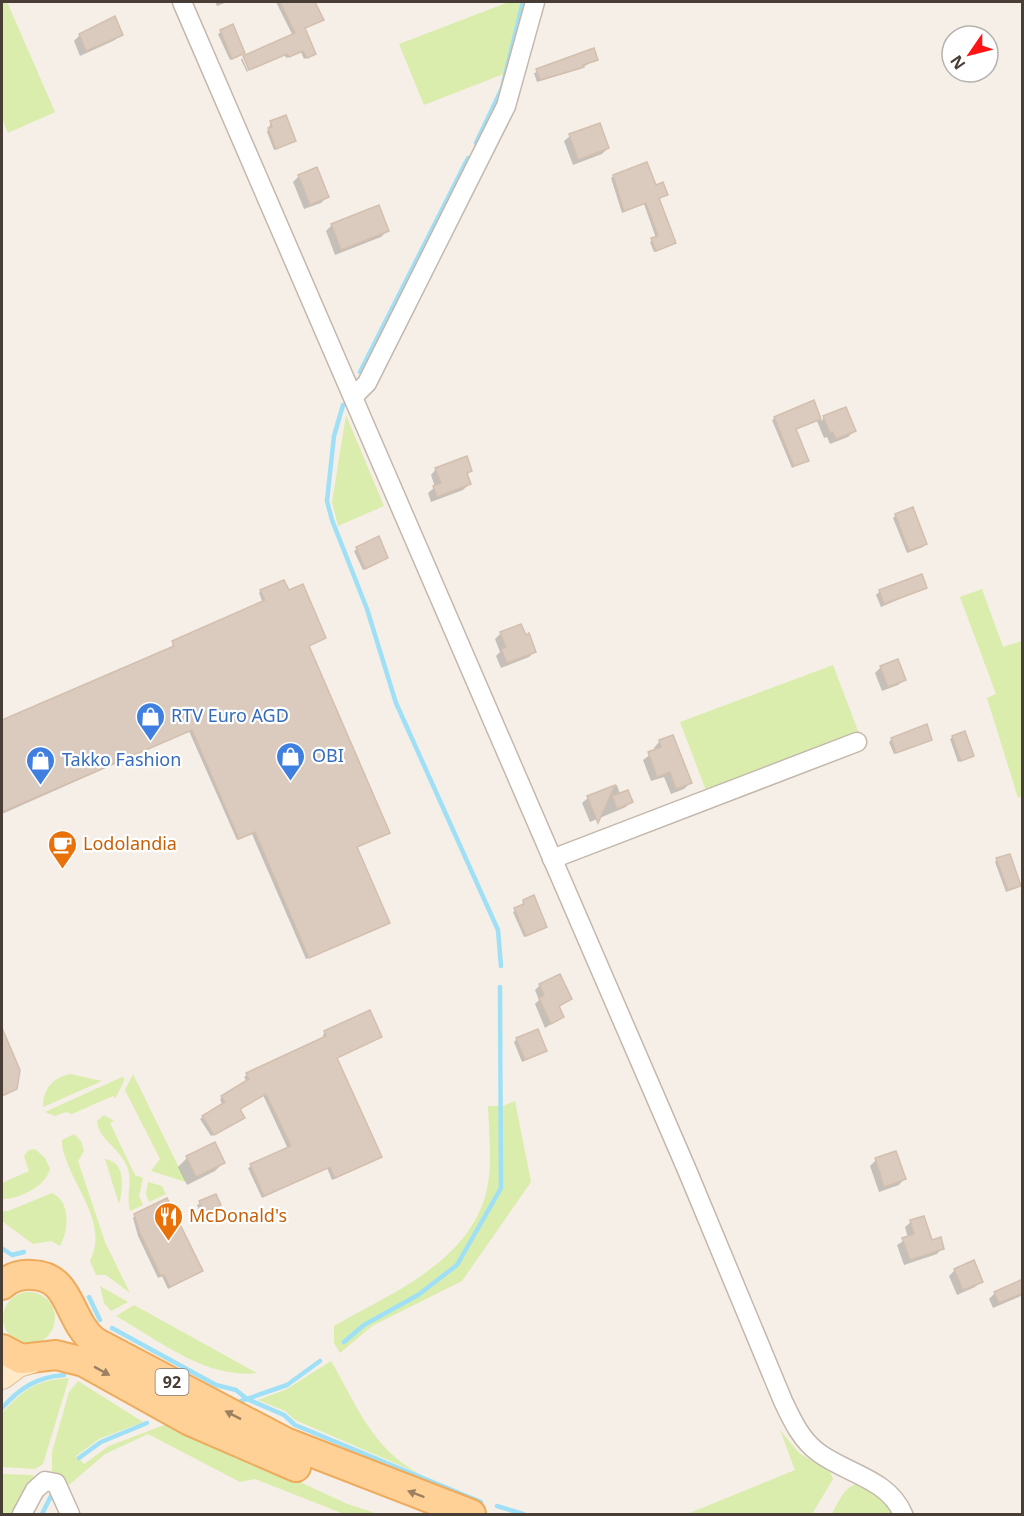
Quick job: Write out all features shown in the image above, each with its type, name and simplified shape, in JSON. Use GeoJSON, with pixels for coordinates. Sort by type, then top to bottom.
{"type":"FeatureCollection","features":[{"type":"Feature","properties":{"kind":"main road","name":"92"},"geometry":{"type":"LineString","coordinates":[[5,1279],[34,1275],[52,1281],[65,1293],[82,1330],[95,1342],[285,1442],[471,1515]]}},
{"type":"Feature","properties":{"kind":"main road"},"geometry":{"type":"LineString","coordinates":[[39,1358],[64,1342],[69,1332],[71,1310]]}},
{"type":"Feature","properties":{"kind":"main road","name":"92"},"geometry":{"type":"LineString","coordinates":[[2,1349],[21,1359],[64,1356],[84,1362],[190,1421],[414,1515]]}},
{"type":"Feature","properties":{"kind":"street"},"geometry":{"type":"LineString","coordinates":[[182,2],[687,1170],[783,1401],[799,1433],[819,1453],[873,1481],[898,1503],[903,1515]]}},
{"type":"Feature","properties":{"kind":"street"},"geometry":{"type":"LineString","coordinates":[[353,397],[367,383],[506,106],[536,2]]}},
{"type":"Feature","properties":{"kind":"street"},"geometry":{"type":"LineString","coordinates":[[552,859],[857,742]]}},
{"type":"Feature","properties":{"kind":"street"},"geometry":{"type":"LineString","coordinates":[[2,1376],[18,1364],[39,1358]]}},
{"type":"Feature","properties":{"kind":"street"},"geometry":{"type":"LineString","coordinates":[[22,1515],[35,1490],[45,1481],[56,1483],[70,1515]]}},
{"type":"Feature","properties":{"kind":"green space"},"geometry":{"type":"Polygon","coordinates":[[[2,2],[7,2],[55,112],[8,133],[2,118],[2,2]]]}},
{"type":"Feature","properties":{"kind":"green space"},"geometry":{"type":"Polygon","coordinates":[[[509,2],[530,2],[511,71],[424,105],[399,44],[509,2]]]}},
{"type":"Feature","properties":{"kind":"green space"},"geometry":{"type":"Polygon","coordinates":[[[346,415],[384,506],[338,526],[332,502],[346,415]]]}},
{"type":"Feature","properties":{"kind":"green space"},"geometry":{"type":"Polygon","coordinates":[[[982,589],[1003,647],[1022,641],[1022,796],[1018,798],[987,698],[996,694],[960,597],[982,589]]]}},
{"type":"Feature","properties":{"kind":"green space"},"geometry":{"type":"Polygon","coordinates":[[[833,665],[860,736],[707,793],[680,722],[833,665]]]}},
{"type":"Feature","properties":{"kind":"green space"},"geometry":{"type":"Polygon","coordinates":[[[70,1074],[102,1081],[43,1107],[43,1100],[50,1085],[70,1074]]]}},
{"type":"Feature","properties":{"kind":"green space"},"geometry":{"type":"Polygon","coordinates":[[[133,1074],[186,1182],[151,1171],[160,1159],[125,1090],[133,1074]]]}},
{"type":"Feature","properties":{"kind":"green space"},"geometry":{"type":"Polygon","coordinates":[[[122,1077],[125,1079],[115,1099],[113,1096],[72,1114],[66,1112],[55,1116],[45,1112],[122,1077]]]}},
{"type":"Feature","properties":{"kind":"green space"},"geometry":{"type":"Polygon","coordinates":[[[515,1101],[531,1182],[462,1281],[372,1326],[340,1353],[334,1343],[334,1326],[420,1276],[458,1244],[472,1225],[483,1203],[489,1180],[488,1106],[503,1106],[515,1101]]]}},
{"type":"Feature","properties":{"kind":"green space"},"geometry":{"type":"Polygon","coordinates":[[[104,1115],[114,1121],[110,1123],[135,1175],[143,1178],[139,1196],[143,1205],[130,1211],[130,1177],[126,1164],[98,1127],[97,1121],[104,1115]]]}},
{"type":"Feature","properties":{"kind":"green space"},"geometry":{"type":"Polygon","coordinates":[[[74,1134],[81,1141],[84,1151],[78,1161],[105,1242],[130,1293],[106,1275],[96,1275],[90,1261],[95,1246],[92,1217],[66,1160],[62,1145],[62,1140],[74,1134]]]}},
{"type":"Feature","properties":{"kind":"green space"},"geometry":{"type":"Polygon","coordinates":[[[35,1149],[45,1158],[50,1169],[47,1175],[31,1191],[2,1199],[2,1183],[29,1171],[24,1156],[29,1150],[35,1149]]]}},
{"type":"Feature","properties":{"kind":"green space"},"geometry":{"type":"Polygon","coordinates":[[[105,1159],[112,1161],[120,1170],[122,1184],[119,1204],[105,1159]]]}},
{"type":"Feature","properties":{"kind":"green space"},"geometry":{"type":"Polygon","coordinates":[[[148,1182],[162,1186],[166,1194],[149,1202],[146,1194],[148,1182]]]}},
{"type":"Feature","properties":{"kind":"green space"},"geometry":{"type":"Polygon","coordinates":[[[52,1193],[63,1203],[65,1210],[66,1225],[60,1246],[51,1241],[33,1244],[2,1221],[2,1211],[8,1211],[52,1193]]]}},
{"type":"Feature","properties":{"kind":"green space"},"geometry":{"type":"Polygon","coordinates":[[[100,1286],[128,1302],[111,1311],[104,1303],[100,1286]]]}},
{"type":"Feature","properties":{"kind":"green space"},"geometry":{"type":"Polygon","coordinates":[[[29,1292],[43,1296],[51,1304],[55,1318],[51,1332],[43,1340],[29,1344],[15,1340],[7,1332],[3,1318],[7,1304],[15,1296],[29,1292]]]}},
{"type":"Feature","properties":{"kind":"green space"},"geometry":{"type":"Polygon","coordinates":[[[134,1305],[257,1373],[238,1373],[202,1364],[167,1347],[116,1316],[134,1305]]]}},
{"type":"Feature","properties":{"kind":"green space"},"geometry":{"type":"Polygon","coordinates":[[[331,1361],[377,1438],[402,1463],[418,1473],[295,1420],[285,1411],[258,1400],[287,1389],[331,1361]]]}},
{"type":"Feature","properties":{"kind":"green space"},"geometry":{"type":"Polygon","coordinates":[[[69,1378],[43,1464],[35,1469],[2,1467],[2,1413],[31,1387],[48,1381],[69,1378]]]}},
{"type":"Feature","properties":{"kind":"green space"},"geometry":{"type":"Polygon","coordinates":[[[78,1381],[143,1422],[99,1439],[76,1456],[84,1464],[109,1446],[172,1422],[345,1503],[378,1514],[344,1514],[255,1479],[240,1482],[148,1434],[105,1454],[69,1485],[57,1478],[52,1471],[52,1452],[69,1392],[78,1381]]]}},
{"type":"Feature","properties":{"kind":"green space"},"geometry":{"type":"Polygon","coordinates":[[[780,1430],[799,1453],[830,1472],[833,1479],[812,1514],[687,1514],[795,1470],[780,1430]]]}},
{"type":"Feature","properties":{"kind":"green space"},"geometry":{"type":"Polygon","coordinates":[[[2,1474],[33,1475],[34,1478],[18,1514],[2,1514],[2,1474]]]}},
{"type":"Feature","properties":{"kind":"green space"},"geometry":{"type":"Polygon","coordinates":[[[860,1483],[883,1500],[893,1514],[832,1514],[846,1491],[860,1483]]]}},
{"type":"Feature","properties":{"kind":"building"},"geometry":{"type":"Polygon","coordinates":[[[280,2],[315,2],[324,20],[305,28],[316,54],[307,58],[303,51],[289,57],[287,54],[249,70],[243,56],[295,33],[280,2]]]}},
{"type":"Feature","properties":{"kind":"building"},"geometry":{"type":"Polygon","coordinates":[[[115,16],[123,35],[86,51],[79,34],[115,16]]]}},
{"type":"Feature","properties":{"kind":"building"},"geometry":{"type":"Polygon","coordinates":[[[233,24],[245,53],[232,59],[220,30],[233,24]]]}},
{"type":"Feature","properties":{"kind":"building"},"geometry":{"type":"Polygon","coordinates":[[[594,48],[598,60],[583,65],[584,67],[540,80],[536,69],[594,48]]]}},
{"type":"Feature","properties":{"kind":"building"},"geometry":{"type":"Polygon","coordinates":[[[286,115],[296,141],[276,149],[268,128],[272,127],[270,121],[286,115]]]}},
{"type":"Feature","properties":{"kind":"building"},"geometry":{"type":"Polygon","coordinates":[[[600,123],[609,148],[578,160],[569,134],[600,123]]]}},
{"type":"Feature","properties":{"kind":"building"},"geometry":{"type":"Polygon","coordinates":[[[647,162],[656,185],[663,182],[668,195],[659,198],[676,243],[656,251],[651,238],[658,236],[646,203],[624,211],[613,175],[647,162]]]}},
{"type":"Feature","properties":{"kind":"building"},"geometry":{"type":"Polygon","coordinates":[[[317,167],[329,197],[310,205],[298,175],[317,167]]]}},
{"type":"Feature","properties":{"kind":"building"},"geometry":{"type":"Polygon","coordinates":[[[379,205],[389,231],[341,250],[331,224],[379,205]]]}},
{"type":"Feature","properties":{"kind":"building"},"geometry":{"type":"Polygon","coordinates":[[[814,400],[821,419],[796,429],[809,461],[794,466],[774,417],[814,400]]]}},
{"type":"Feature","properties":{"kind":"building"},"geometry":{"type":"Polygon","coordinates":[[[846,407],[856,431],[836,439],[833,432],[830,433],[823,416],[846,407]]]}},
{"type":"Feature","properties":{"kind":"building"},"geometry":{"type":"Polygon","coordinates":[[[467,456],[472,471],[467,473],[471,484],[437,497],[433,486],[441,483],[435,468],[467,456]]]}},
{"type":"Feature","properties":{"kind":"building"},"geometry":{"type":"Polygon","coordinates":[[[913,507],[927,544],[909,551],[895,514],[913,507]]]}},
{"type":"Feature","properties":{"kind":"building"},"geometry":{"type":"Polygon","coordinates":[[[379,536],[388,558],[365,569],[356,547],[379,536]]]}},
{"type":"Feature","properties":{"kind":"building"},"geometry":{"type":"Polygon","coordinates":[[[922,574],[927,588],[884,604],[879,590],[922,574]]]}},
{"type":"Feature","properties":{"kind":"building","name":"OBI"},"geometry":{"type":"Polygon","coordinates":[[[284,580],[289,590],[303,584],[326,638],[309,646],[390,833],[357,847],[390,923],[309,958],[255,832],[239,839],[192,730],[2,812],[2,720],[174,646],[172,641],[265,600],[260,590],[284,580]]]}},
{"type":"Feature","properties":{"kind":"building"},"geometry":{"type":"Polygon","coordinates":[[[521,624],[526,635],[529,633],[536,652],[507,663],[501,649],[506,647],[500,632],[521,624]]]}},
{"type":"Feature","properties":{"kind":"building"},"geometry":{"type":"Polygon","coordinates":[[[898,659],[906,680],[888,687],[880,666],[898,659]]]}},
{"type":"Feature","properties":{"kind":"building"},"geometry":{"type":"Polygon","coordinates":[[[927,724],[932,740],[896,753],[891,738],[927,724]]]}},
{"type":"Feature","properties":{"kind":"building"},"geometry":{"type":"Polygon","coordinates":[[[965,731],[974,756],[961,761],[952,736],[965,731]]]}},
{"type":"Feature","properties":{"kind":"building"},"geometry":{"type":"Polygon","coordinates":[[[673,735],[692,783],[676,789],[670,772],[657,777],[648,752],[661,747],[659,740],[673,735]]]}},
{"type":"Feature","properties":{"kind":"building"},"geometry":{"type":"Polygon","coordinates":[[[615,785],[598,823],[587,796],[615,785]]]}},
{"type":"Feature","properties":{"kind":"building"},"geometry":{"type":"Polygon","coordinates":[[[628,790],[633,802],[617,809],[612,796],[628,790]]]}},
{"type":"Feature","properties":{"kind":"building"},"geometry":{"type":"Polygon","coordinates":[[[1010,854],[1021,886],[1008,890],[996,858],[1010,854]]]}},
{"type":"Feature","properties":{"kind":"building"},"geometry":{"type":"Polygon","coordinates":[[[534,895],[547,927],[526,936],[514,908],[524,904],[523,900],[534,895]]]}},
{"type":"Feature","properties":{"kind":"building"},"geometry":{"type":"Polygon","coordinates":[[[560,974],[572,999],[559,1006],[564,1017],[551,1024],[539,998],[544,995],[539,984],[560,974]]]}},
{"type":"Feature","properties":{"kind":"building"},"geometry":{"type":"Polygon","coordinates":[[[370,1010],[382,1037],[337,1058],[382,1157],[335,1178],[330,1167],[264,1196],[250,1164],[291,1146],[266,1094],[240,1109],[245,1118],[214,1135],[202,1116],[225,1102],[221,1096],[249,1079],[246,1073],[326,1036],[324,1031],[370,1010]]]}},
{"type":"Feature","properties":{"kind":"building"},"geometry":{"type":"Polygon","coordinates":[[[2,1028],[20,1070],[17,1089],[2,1096],[2,1028]]]}},
{"type":"Feature","properties":{"kind":"building"},"geometry":{"type":"Polygon","coordinates":[[[538,1029],[547,1051],[525,1060],[516,1038],[538,1029]]]}},
{"type":"Feature","properties":{"kind":"building"},"geometry":{"type":"Polygon","coordinates":[[[215,1142],[225,1163],[196,1177],[186,1156],[215,1142]]]}},
{"type":"Feature","properties":{"kind":"building"},"geometry":{"type":"Polygon","coordinates":[[[896,1151],[906,1179],[884,1187],[875,1158],[896,1151]]]}},
{"type":"Feature","properties":{"kind":"building"},"geometry":{"type":"Polygon","coordinates":[[[216,1194],[221,1205],[204,1213],[199,1201],[216,1194]]]}},
{"type":"Feature","properties":{"kind":"building","name":"McDonald's"},"geometry":{"type":"Polygon","coordinates":[[[167,1198],[203,1271],[170,1287],[164,1275],[161,1276],[140,1233],[134,1214],[167,1198]]]}},
{"type":"Feature","properties":{"kind":"building"},"geometry":{"type":"Polygon","coordinates":[[[924,1216],[932,1240],[941,1237],[944,1249],[910,1260],[902,1238],[914,1234],[910,1220],[924,1216]]]}},
{"type":"Feature","properties":{"kind":"building"},"geometry":{"type":"Polygon","coordinates":[[[974,1260],[983,1282],[963,1290],[954,1269],[974,1260]]]}},
{"type":"Feature","properties":{"kind":"building"},"geometry":{"type":"Polygon","coordinates":[[[1023,1279],[1023,1293],[999,1303],[994,1292],[1023,1279]]]}},
{"type":"Feature","properties":{"kind":"waterway"},"geometry":{"type":"LineString","coordinates":[[476,143],[502,88],[523,2]]}},
{"type":"Feature","properties":{"kind":"waterway"},"geometry":{"type":"LineString","coordinates":[[360,372],[468,158]]}},
{"type":"Feature","properties":{"kind":"waterway"},"geometry":{"type":"LineString","coordinates":[[343,405],[334,436],[327,501],[332,520],[367,609],[396,703],[498,930],[501,966]]}},
{"type":"Feature","properties":{"kind":"waterway"},"geometry":{"type":"LineString","coordinates":[[344,1342],[364,1325],[418,1295],[457,1265],[501,1188],[500,987]]}},
{"type":"Feature","properties":{"kind":"waterway"},"geometry":{"type":"LineString","coordinates":[[3,1249],[12,1255],[24,1252]]}},
{"type":"Feature","properties":{"kind":"waterway"},"geometry":{"type":"LineString","coordinates":[[89,1297],[100,1320]]}},
{"type":"Feature","properties":{"kind":"waterway"},"geometry":{"type":"LineString","coordinates":[[112,1328],[216,1385],[236,1390],[247,1399],[284,1415],[295,1425],[481,1502]]}},
{"type":"Feature","properties":{"kind":"waterway"},"geometry":{"type":"LineString","coordinates":[[241,1401],[287,1385],[320,1361]]}},
{"type":"Feature","properties":{"kind":"waterway"},"geometry":{"type":"LineString","coordinates":[[2,1408],[15,1395],[37,1381],[64,1375]]}},
{"type":"Feature","properties":{"kind":"waterway"},"geometry":{"type":"LineString","coordinates":[[79,1458],[101,1442],[147,1423]]}},
{"type":"Feature","properties":{"kind":"waterway"},"geometry":{"type":"LineString","coordinates":[[42,1514],[51,1496]]}},
{"type":"Feature","properties":{"kind":"waterway"},"geometry":{"type":"LineString","coordinates":[[497,1506],[523,1514]]}},
{"type":"Feature","properties":{"kind":"place","name":"RTV Euro AGD"},"geometry":{"type":"Point","coordinates":[150,742]}},
{"type":"Feature","properties":{"kind":"place","name":"OBI"},"geometry":{"type":"Point","coordinates":[291,782]}},
{"type":"Feature","properties":{"kind":"place","name":"Takko Fashion"},"geometry":{"type":"Point","coordinates":[41,786]}},
{"type":"Feature","properties":{"kind":"place","name":"Lodolandia"},"geometry":{"type":"Point","coordinates":[62,870]}},
{"type":"Feature","properties":{"kind":"place","name":"McDonald's"},"geometry":{"type":"Point","coordinates":[168,1242]}}]}
